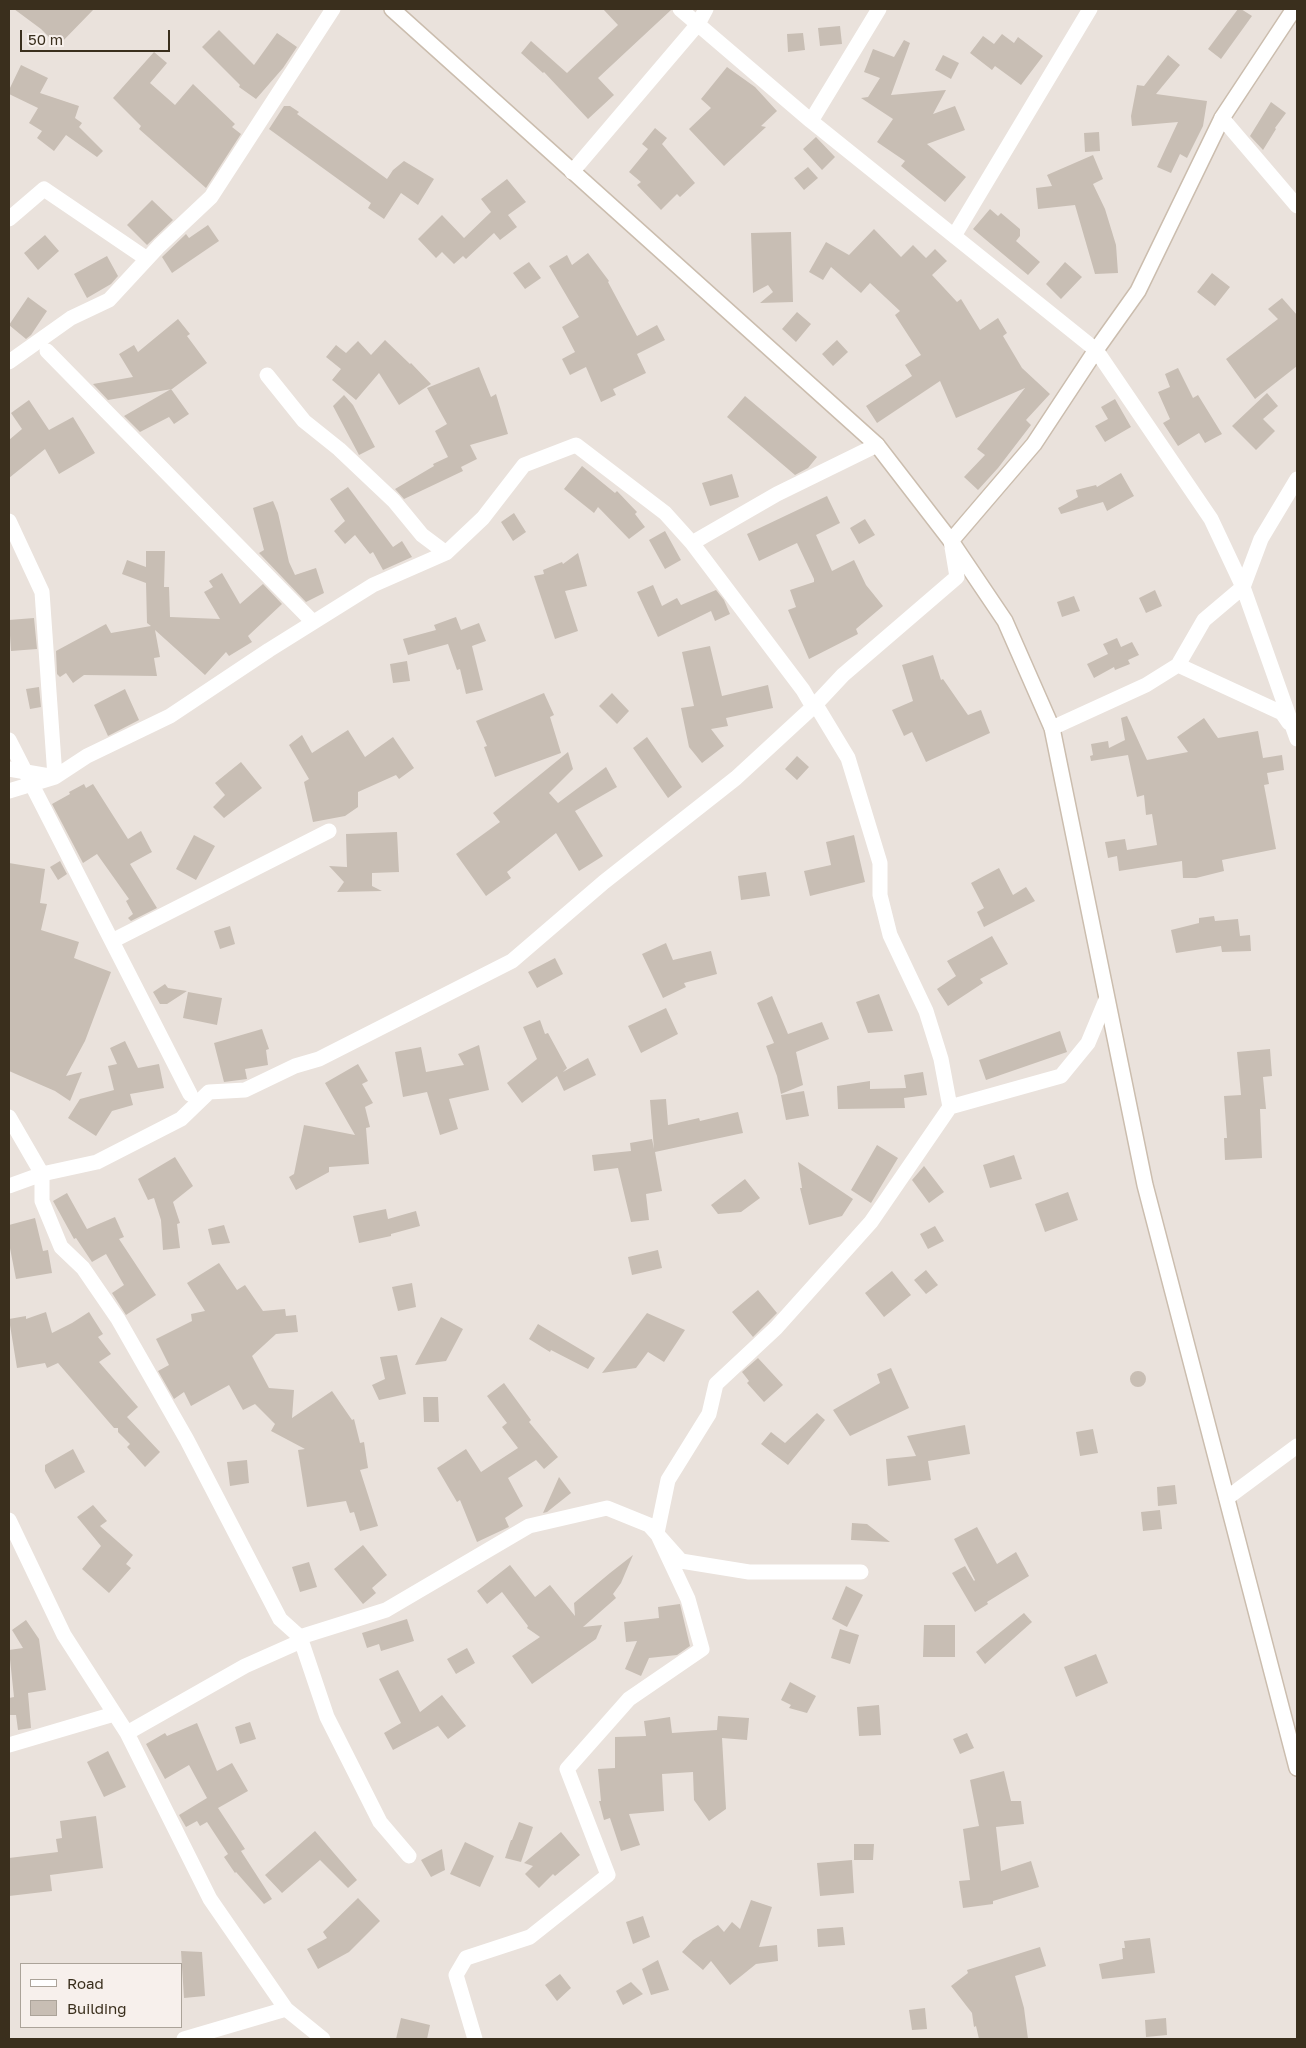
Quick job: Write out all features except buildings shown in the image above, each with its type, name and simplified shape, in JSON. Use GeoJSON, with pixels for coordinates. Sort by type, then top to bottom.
{"type":"FeatureCollection","features":[{"type":"Feature","properties":{"kind":"street"},"geometry":{"type":"LineString","coordinates":[[9,362],[71,318],[109,300],[147,259],[211,197],[333,9]]}},
{"type":"Feature","properties":{"kind":"street"},"geometry":{"type":"LineString","coordinates":[[392,9],[877,444],[951,541],[1004,622],[1052,728],[1145,1185],[1297,1768]]}},
{"type":"Feature","properties":{"kind":"street"},"geometry":{"type":"LineString","coordinates":[[680,9],[811,121],[1096,350],[1211,519],[1243,587],[1297,738]]}},
{"type":"Feature","properties":{"kind":"street"},"geometry":{"type":"LineString","coordinates":[[572,172],[698,24],[706,9]]}},
{"type":"Feature","properties":{"kind":"street"},"geometry":{"type":"LineString","coordinates":[[811,121],[879,9]]}},
{"type":"Feature","properties":{"kind":"street"},"geometry":{"type":"LineString","coordinates":[[954,236],[1090,9]]}},
{"type":"Feature","properties":{"kind":"street"},"geometry":{"type":"LineString","coordinates":[[951,541],[1034,444],[1096,350],[1138,292],[1222,118],[1294,9]]}},
{"type":"Feature","properties":{"kind":"street"},"geometry":{"type":"LineString","coordinates":[[1222,118],[1297,206]]}},
{"type":"Feature","properties":{"kind":"street"},"geometry":{"type":"LineString","coordinates":[[9,219],[44,189],[147,259]]}},
{"type":"Feature","properties":{"kind":"street"},"geometry":{"type":"LineString","coordinates":[[47,351],[312,622]]}},
{"type":"Feature","properties":{"kind":"street"},"geometry":{"type":"LineString","coordinates":[[267,375],[304,421],[339,449],[394,501],[422,535],[446,553]]}},
{"type":"Feature","properties":{"kind":"street"},"geometry":{"type":"LineString","coordinates":[[692,543],[777,494],[877,444]]}},
{"type":"Feature","properties":{"kind":"street"},"geometry":{"type":"LineString","coordinates":[[9,791],[55,777],[87,756],[170,716],[312,622],[373,585],[446,553],[484,518],[524,465],[576,445],[665,513],[692,543],[813,706],[819,710],[848,758],[880,863],[880,895],[890,936],[926,1011],[941,1059],[950,1107]]}},
{"type":"Feature","properties":{"kind":"street"},"geometry":{"type":"LineString","coordinates":[[1052,728],[1146,685],[1178,664],[1204,620],[1243,587],[1261,540],[1297,479]]}},
{"type":"Feature","properties":{"kind":"street"},"geometry":{"type":"LineString","coordinates":[[9,521],[42,592],[55,777]]}},
{"type":"Feature","properties":{"kind":"street"},"geometry":{"type":"LineString","coordinates":[[9,1186],[42,1174],[97,1162],[182,1119],[209,1092],[245,1090],[294,1066],[320,1059],[512,961],[604,882],[736,778],[813,706],[843,675],[957,577],[951,541]]}},
{"type":"Feature","properties":{"kind":"street"},"geometry":{"type":"LineString","coordinates":[[1178,664],[1282,713],[1297,738]]}},
{"type":"Feature","properties":{"kind":"street"},"geometry":{"type":"LineString","coordinates":[[9,740],[190,1094]]}},
{"type":"Feature","properties":{"kind":"street"},"geometry":{"type":"LineString","coordinates":[[9,769],[55,777]]}},
{"type":"Feature","properties":{"kind":"street"},"geometry":{"type":"LineString","coordinates":[[112,941],[329,832]]}},
{"type":"Feature","properties":{"kind":"street"},"geometry":{"type":"LineString","coordinates":[[475,2039],[456,1975],[466,1958],[530,1937],[608,1875],[567,1769],[628,1699],[702,1649],[688,1599],[657,1533],[668,1480],[709,1414],[716,1384],[776,1328],[871,1222],[950,1107],[1060,1076],[1088,1043],[1106,1000]]}},
{"type":"Feature","properties":{"kind":"street"},"geometry":{"type":"LineString","coordinates":[[9,1118],[42,1174],[42,1202],[61,1247],[83,1268],[118,1319],[187,1440],[280,1619],[300,1637],[327,1717],[380,1822],[409,1856]]}},
{"type":"Feature","properties":{"kind":"street"},"geometry":{"type":"LineString","coordinates":[[1227,1498],[1297,1446]]}},
{"type":"Feature","properties":{"kind":"street"},"geometry":{"type":"LineString","coordinates":[[300,1637],[386,1610],[529,1526],[607,1508],[649,1525],[681,1561],[749,1572],[861,1572]]}},
{"type":"Feature","properties":{"kind":"street"},"geometry":{"type":"LineString","coordinates":[[9,1520],[64,1636],[127,1734],[210,1899],[286,2009],[323,2039]]}},
{"type":"Feature","properties":{"kind":"street"},"geometry":{"type":"LineString","coordinates":[[127,1734],[245,1666],[299,1642],[300,1637]]}},
{"type":"Feature","properties":{"kind":"street"},"geometry":{"type":"LineString","coordinates":[[9,1745],[114,1714]]}},
{"type":"Feature","properties":{"kind":"street"},"geometry":{"type":"LineString","coordinates":[[184,2039],[286,2009]]}}]}
